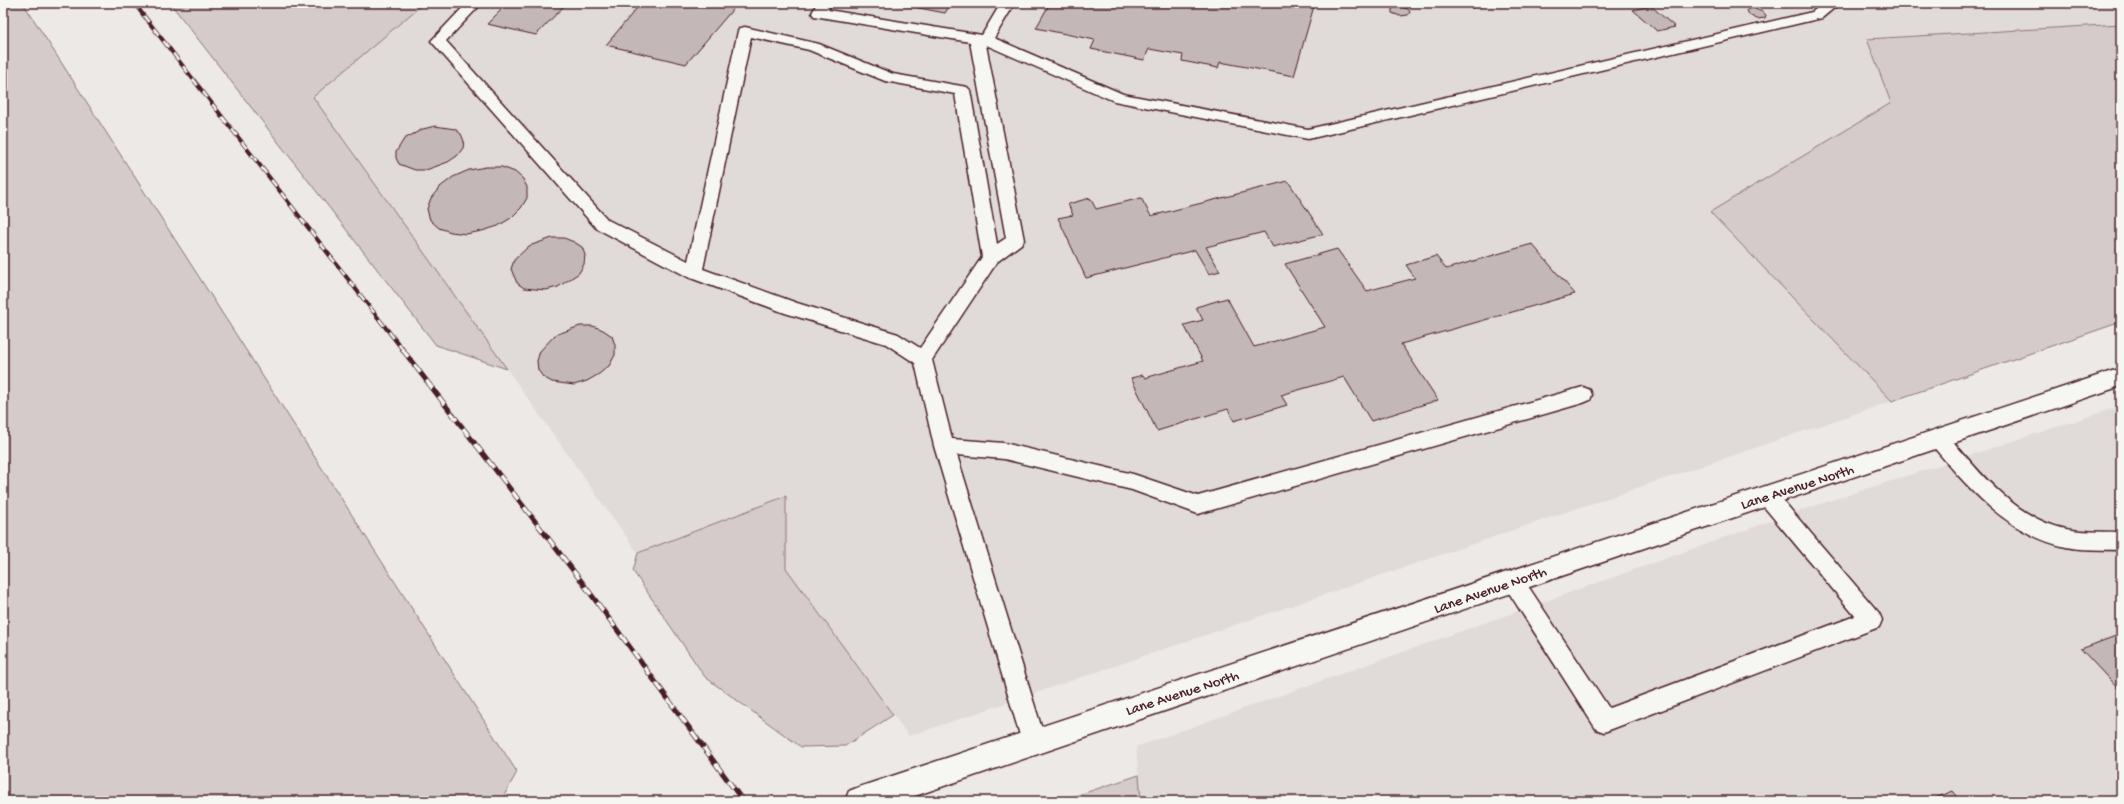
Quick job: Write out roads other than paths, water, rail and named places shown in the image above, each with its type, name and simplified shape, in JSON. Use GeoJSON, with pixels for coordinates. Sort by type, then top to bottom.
{"type":"FeatureCollection","features":[{"type":"Feature","properties":{"kind":"main road","name":"Lane Avenue North"},"geometry":{"type":"LineString","coordinates":[[859,801],[2121,377]]}},
{"type":"Feature","properties":{"kind":"lane"},"geometry":{"type":"LineString","coordinates":[[475,3],[438,41],[602,224],[694,272],[791,308],[892,339],[923,359],[944,446],[1034,742]]}},
{"type":"Feature","properties":{"kind":"lane"},"geometry":{"type":"LineString","coordinates":[[824,3],[820,13],[981,39],[1119,98],[1308,134],[1817,15],[1833,3]]}},
{"type":"Feature","properties":{"kind":"lane"},"geometry":{"type":"LineString","coordinates":[[923,359],[991,258],[1015,240],[981,39],[1008,3]]}},
{"type":"Feature","properties":{"kind":"lane"},"geometry":{"type":"LineString","coordinates":[[694,272],[745,31],[814,47],[890,78],[962,90],[991,258]]}},
{"type":"Feature","properties":{"kind":"lane"},"geometry":{"type":"LineString","coordinates":[[944,446],[1004,451],[1133,482],[1198,505],[1583,394]]}},
{"type":"Feature","properties":{"kind":"lane"},"geometry":{"type":"LineString","coordinates":[[1939,439],[1976,482],[2011,512],[2032,527],[2066,538],[2121,541]]}},
{"type":"Feature","properties":{"kind":"lane"},"geometry":{"type":"LineString","coordinates":[[1513,582],[1604,721],[1871,620],[1767,496]]}},
{"type":"Feature","properties":{"kind":"railway"},"geometry":{"type":"LineString","coordinates":[[134,3],[403,350]]}},
{"type":"Feature","properties":{"kind":"railway"},"geometry":{"type":"LineString","coordinates":[[402,349],[582,582],[743,801]]}}]}
